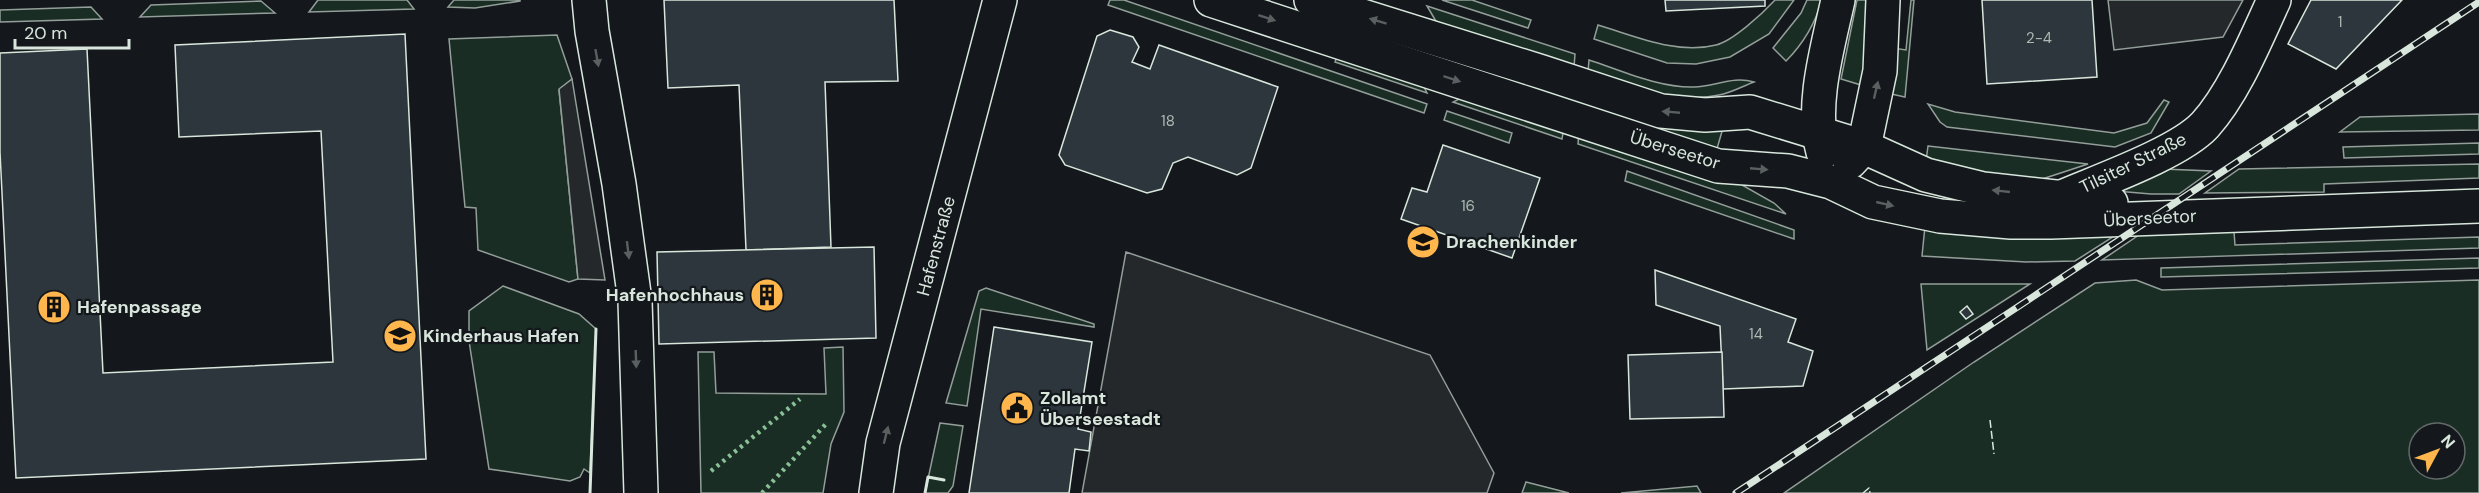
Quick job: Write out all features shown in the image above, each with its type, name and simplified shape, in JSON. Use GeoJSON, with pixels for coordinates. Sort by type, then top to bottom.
{"type":"FeatureCollection","features":[{"type":"Feature","properties":{"kind":"street"},"geometry":{"type":"LineString","coordinates":[[589,0],[592,31],[619,184],[634,301],[641,493]]}},
{"type":"Feature","properties":{"kind":"street","name":"Hafenstraße"},"geometry":{"type":"LineString","coordinates":[[876,493],[884,443],[1000,0]]}},
{"type":"Feature","properties":{"kind":"street","name":"Überseetor"},"geometry":{"type":"LineString","coordinates":[[1211,0],[1718,165],[1788,171],[1831,182],[1873,202],[1940,216],[2051,222],[2479,206]]}},
{"type":"Feature","properties":{"kind":"street","name":"Überseetor"},"geometry":{"type":"LineString","coordinates":[[1311,0],[1551,74],[1661,111],[1705,115],[1750,112],[1864,147],[1926,175],[1983,189],[2224,214]]}},
{"type":"Feature","properties":{"kind":"street"},"geometry":{"type":"LineString","coordinates":[[1831,182],[1817,132],[1825,63],[1838,0]]}},
{"type":"Feature","properties":{"kind":"street"},"geometry":{"type":"LineString","coordinates":[[1831,182],[1864,147],[1880,70],[1883,0]]}},
{"type":"Feature","properties":{"kind":"street","name":"Tilsiter Straße"},"geometry":{"type":"LineString","coordinates":[[2059,198],[2174,147],[2205,125],[2233,83],[2274,0]]}},
{"type":"Feature","properties":{"kind":"green space"},"geometry":{"type":"Polygon","coordinates":[[[318,0],[407,0],[414,9],[309,12],[318,0]]]}},
{"type":"Feature","properties":{"kind":"green space"},"geometry":{"type":"Polygon","coordinates":[[[454,0],[520,1],[475,8],[448,7],[454,0]]]}},
{"type":"Feature","properties":{"kind":"green space"},"geometry":{"type":"Polygon","coordinates":[[[1110,0],[1124,0],[1427,104],[1424,113],[1108,5],[1110,0]]]}},
{"type":"Feature","properties":{"kind":"green space"},"geometry":{"type":"Polygon","coordinates":[[[1442,0],[1472,0],[1531,20],[1528,28],[1442,0]]]}},
{"type":"Feature","properties":{"kind":"green space"},"geometry":{"type":"Polygon","coordinates":[[[1775,0],[1794,0],[1769,34],[1730,57],[1696,64],[1667,63],[1594,39],[1598,25],[1671,46],[1686,48],[1716,45],[1739,32],[1775,0]]]}},
{"type":"Feature","properties":{"kind":"green space"},"geometry":{"type":"Polygon","coordinates":[[[1807,0],[1822,0],[1808,33],[1786,61],[1773,48],[1801,13],[1807,0]]]}},
{"type":"Feature","properties":{"kind":"green space"},"geometry":{"type":"Polygon","coordinates":[[[1857,0],[1872,0],[1870,47],[1861,85],[1841,79],[1857,0]]]}},
{"type":"Feature","properties":{"kind":"green space"},"geometry":{"type":"Polygon","coordinates":[[[1911,0],[1914,0],[1905,97],[1891,94],[1893,48],[1906,50],[1911,0]]]}},
{"type":"Feature","properties":{"kind":"green space"},"geometry":{"type":"Polygon","coordinates":[[[261,1],[275,13],[140,17],[151,5],[261,1]]]}},
{"type":"Feature","properties":{"kind":"green space"},"geometry":{"type":"Polygon","coordinates":[[[1427,6],[1575,54],[1574,67],[1437,23],[1427,6]]]}},
{"type":"Feature","properties":{"kind":"green space"},"geometry":{"type":"Polygon","coordinates":[[[91,7],[102,19],[0,22],[0,10],[91,7]]]}},
{"type":"Feature","properties":{"kind":"green space"},"geometry":{"type":"Polygon","coordinates":[[[557,35],[572,79],[559,90],[578,279],[569,282],[478,250],[476,208],[465,207],[449,39],[557,35]]]}},
{"type":"Feature","properties":{"kind":"green space"},"geometry":{"type":"Polygon","coordinates":[[[1339,51],[1419,77],[1427,93],[1335,62],[1339,51]]]}},
{"type":"Feature","properties":{"kind":"green space"},"geometry":{"type":"Polygon","coordinates":[[[1589,60],[1641,78],[1681,87],[1739,80],[1754,82],[1719,95],[1685,98],[1669,96],[1588,72],[1589,60]]]}},
{"type":"Feature","properties":{"kind":"green space"},"geometry":{"type":"Polygon","coordinates":[[[1469,94],[1564,126],[1562,139],[1453,102],[1469,94]]]}},
{"type":"Feature","properties":{"kind":"green space"},"geometry":{"type":"Polygon","coordinates":[[[1584,96],[1723,128],[1716,152],[1583,107],[1584,96]]]}},
{"type":"Feature","properties":{"kind":"green space"},"geometry":{"type":"Polygon","coordinates":[[[2164,100],[2169,102],[2151,133],[2115,147],[1947,127],[1940,122],[1928,104],[1955,112],[2114,133],[2147,123],[2164,100]]]}},
{"type":"Feature","properties":{"kind":"green space"},"geometry":{"type":"Polygon","coordinates":[[[1447,111],[1512,133],[1509,143],[1444,120],[1447,111]]]}},
{"type":"Feature","properties":{"kind":"green space"},"geometry":{"type":"Polygon","coordinates":[[[2479,114],[2479,130],[2340,132],[2360,117],[2479,114]]]}},
{"type":"Feature","properties":{"kind":"green space"},"geometry":{"type":"Polygon","coordinates":[[[1579,129],[1735,181],[1774,203],[1786,214],[1578,144],[1579,129]]]}},
{"type":"Feature","properties":{"kind":"green space"},"geometry":{"type":"Polygon","coordinates":[[[2479,143],[2479,154],[2344,158],[2343,147],[2479,143]]]}},
{"type":"Feature","properties":{"kind":"green space"},"geometry":{"type":"Polygon","coordinates":[[[1928,146],[2088,164],[2027,184],[1926,161],[1928,146]]]}},
{"type":"Feature","properties":{"kind":"green space"},"geometry":{"type":"Polygon","coordinates":[[[2479,164],[2479,178],[2324,184],[2324,192],[2205,193],[2239,169],[2479,164]]]}},
{"type":"Feature","properties":{"kind":"green space"},"geometry":{"type":"Polygon","coordinates":[[[2163,169],[2211,171],[2179,194],[2104,190],[2163,169]]]}},
{"type":"Feature","properties":{"kind":"green space"},"geometry":{"type":"Polygon","coordinates":[[[1627,171],[1794,230],[1794,239],[1625,181],[1627,171]]]}},
{"type":"Feature","properties":{"kind":"green space"},"geometry":{"type":"Polygon","coordinates":[[[1925,226],[2116,235],[2075,261],[2026,262],[1922,256],[1925,226]]]}},
{"type":"Feature","properties":{"kind":"green space"},"geometry":{"type":"Polygon","coordinates":[[[2234,232],[2235,245],[2479,237],[2479,248],[2102,260],[2139,235],[2234,232]]]}},
{"type":"Feature","properties":{"kind":"green space"},"geometry":{"type":"Polygon","coordinates":[[[2479,258],[2479,268],[2161,277],[2161,268],[2479,258]]]}},
{"type":"Feature","properties":{"kind":"green space"},"geometry":{"type":"Polygon","coordinates":[[[2136,280],[2162,290],[2479,280],[2479,493],[1784,493],[1974,362],[2095,283],[2136,280]]]}},
{"type":"Feature","properties":{"kind":"green space"},"geometry":{"type":"Polygon","coordinates":[[[1921,284],[2030,284],[1927,350],[1921,284]]]}},
{"type":"Feature","properties":{"kind":"green space"},"geometry":{"type":"Polygon","coordinates":[[[503,286],[579,314],[596,329],[590,473],[584,469],[580,477],[570,481],[489,469],[469,341],[469,311],[503,286]]]}},
{"type":"Feature","properties":{"kind":"green space"},"geometry":{"type":"Polygon","coordinates":[[[986,288],[1094,324],[1094,327],[981,309],[967,406],[946,403],[979,291],[986,288]]]}},
{"type":"Feature","properties":{"kind":"green space"},"geometry":{"type":"Polygon","coordinates":[[[843,347],[844,412],[831,444],[823,493],[701,493],[698,352],[714,352],[716,393],[826,394],[824,348],[843,347]]]}},
{"type":"Feature","properties":{"kind":"green space"},"geometry":{"type":"Polygon","coordinates":[[[940,423],[963,426],[953,486],[948,493],[925,493],[940,423]]]}},
{"type":"Feature","properties":{"kind":"green space"},"geometry":{"type":"Polygon","coordinates":[[[1526,482],[1569,493],[1522,493],[1526,482]]]}},
{"type":"Feature","properties":{"kind":"green space"},"geometry":{"type":"Polygon","coordinates":[[[1697,486],[1701,493],[1621,493],[1697,486]]]}},
{"type":"Feature","properties":{"kind":"shaded area"},"geometry":{"type":"Polygon","coordinates":[[[2108,0],[2243,0],[2223,37],[2114,50],[2108,0]]]}},
{"type":"Feature","properties":{"kind":"shaded area"},"geometry":{"type":"Polygon","coordinates":[[[572,79],[605,280],[578,279],[559,89],[572,79]]]}},
{"type":"Feature","properties":{"kind":"shaded area"},"geometry":{"type":"Polygon","coordinates":[[[1126,252],[1430,355],[1494,473],[1487,493],[1082,493],[1126,252]]]}},
{"type":"Feature","properties":{"kind":"building"},"geometry":{"type":"Polygon","coordinates":[[[664,0],[894,0],[898,81],[825,82],[831,247],[746,250],[739,85],[668,88],[664,0]]]}},
{"type":"Feature","properties":{"kind":"building"},"geometry":{"type":"Polygon","coordinates":[[[1665,0],[1765,0],[1765,6],[1666,11],[1665,0]]]}},
{"type":"Feature","properties":{"kind":"building"},"geometry":{"type":"Polygon","coordinates":[[[1982,0],[2092,0],[2097,77],[1987,84],[1982,0]]]}},
{"type":"Feature","properties":{"kind":"building"},"geometry":{"type":"Polygon","coordinates":[[[2311,0],[2402,0],[2336,69],[2288,44],[2311,0]]]}},
{"type":"Feature","properties":{"kind":"building"},"geometry":{"type":"Polygon","coordinates":[[[1110,30],[1133,37],[1139,47],[1132,62],[1150,69],[1159,45],[1278,87],[1251,168],[1237,175],[1188,157],[1173,163],[1162,189],[1147,193],[1065,165],[1059,155],[1097,36],[1110,30]]]}},
{"type":"Feature","properties":{"kind":"building","name":"Hafenpassage"},"geometry":{"type":"Polygon","coordinates":[[[405,34],[426,459],[16,478],[0,152],[0,53],[87,49],[103,373],[333,362],[321,131],[179,137],[175,45],[405,34]]]}},
{"type":"Feature","properties":{"kind":"building"},"geometry":{"type":"Polygon","coordinates":[[[1443,145],[1540,178],[1512,258],[1401,219],[1412,188],[1427,192],[1443,145]]]}},
{"type":"Feature","properties":{"kind":"building","name":"Hafenhochhaus"},"geometry":{"type":"Polygon","coordinates":[[[874,247],[876,338],[659,344],[657,252],[874,247]]]}},
{"type":"Feature","properties":{"kind":"building"},"geometry":{"type":"Polygon","coordinates":[[[1655,270],[1796,319],[1788,342],[1813,351],[1803,386],[1723,389],[1720,326],[1656,305],[1655,270]]]}},
{"type":"Feature","properties":{"kind":"building"},"geometry":{"type":"Polygon","coordinates":[[[1967,306],[1973,314],[1966,319],[1960,312],[1967,306]]]}},
{"type":"Feature","properties":{"kind":"building"},"geometry":{"type":"Polygon","coordinates":[[[994,327],[1092,342],[1078,429],[1091,432],[1089,451],[1075,449],[1069,493],[969,493],[994,327]]]}},
{"type":"Feature","properties":{"kind":"building"},"geometry":{"type":"Polygon","coordinates":[[[1722,352],[1724,417],[1630,419],[1628,355],[1722,352]]]}},
{"type":"Feature","properties":{"kind":"railway"},"geometry":{"type":"LineString","coordinates":[[1736,493],[2479,2]]}},
{"type":"Feature","properties":{"kind":"hedge"},"geometry":{"type":"LineString","coordinates":[[711,471],[800,399]]}},
{"type":"Feature","properties":{"kind":"hedge"},"geometry":{"type":"LineString","coordinates":[[762,493],[826,424]]}},
{"type":"Feature","properties":{"kind":"fence"},"geometry":{"type":"LineString","coordinates":[[1990,420],[1994,454]]}},
{"type":"Feature","properties":{"kind":"fence"},"geometry":{"type":"LineString","coordinates":[[1863,493],[1869,488],[1870,493]]}},
{"type":"Feature","properties":{"kind":"wall"},"geometry":{"type":"LineString","coordinates":[[590,493],[596,329]]}},
{"type":"Feature","properties":{"kind":"wall"},"geometry":{"type":"LineString","coordinates":[[925,493],[928,477],[944,480]]}},
{"type":"Feature","properties":{"kind":"place","name":"Drachenkinder"},"geometry":{"type":"Point","coordinates":[1423,242]}},
{"type":"Feature","properties":{"kind":"place","name":"Hafenhochhaus"},"geometry":{"type":"Point","coordinates":[767,295]}},
{"type":"Feature","properties":{"kind":"place","name":"Hafenpassage"},"geometry":{"type":"Point","coordinates":[54,307]}},
{"type":"Feature","properties":{"kind":"place","name":"Kinderhaus Hafen"},"geometry":{"type":"Point","coordinates":[400,336]}},
{"type":"Feature","properties":{"kind":"place","name":"Zollamt Überseestadt"},"geometry":{"type":"Point","coordinates":[1017,408]}}]}
